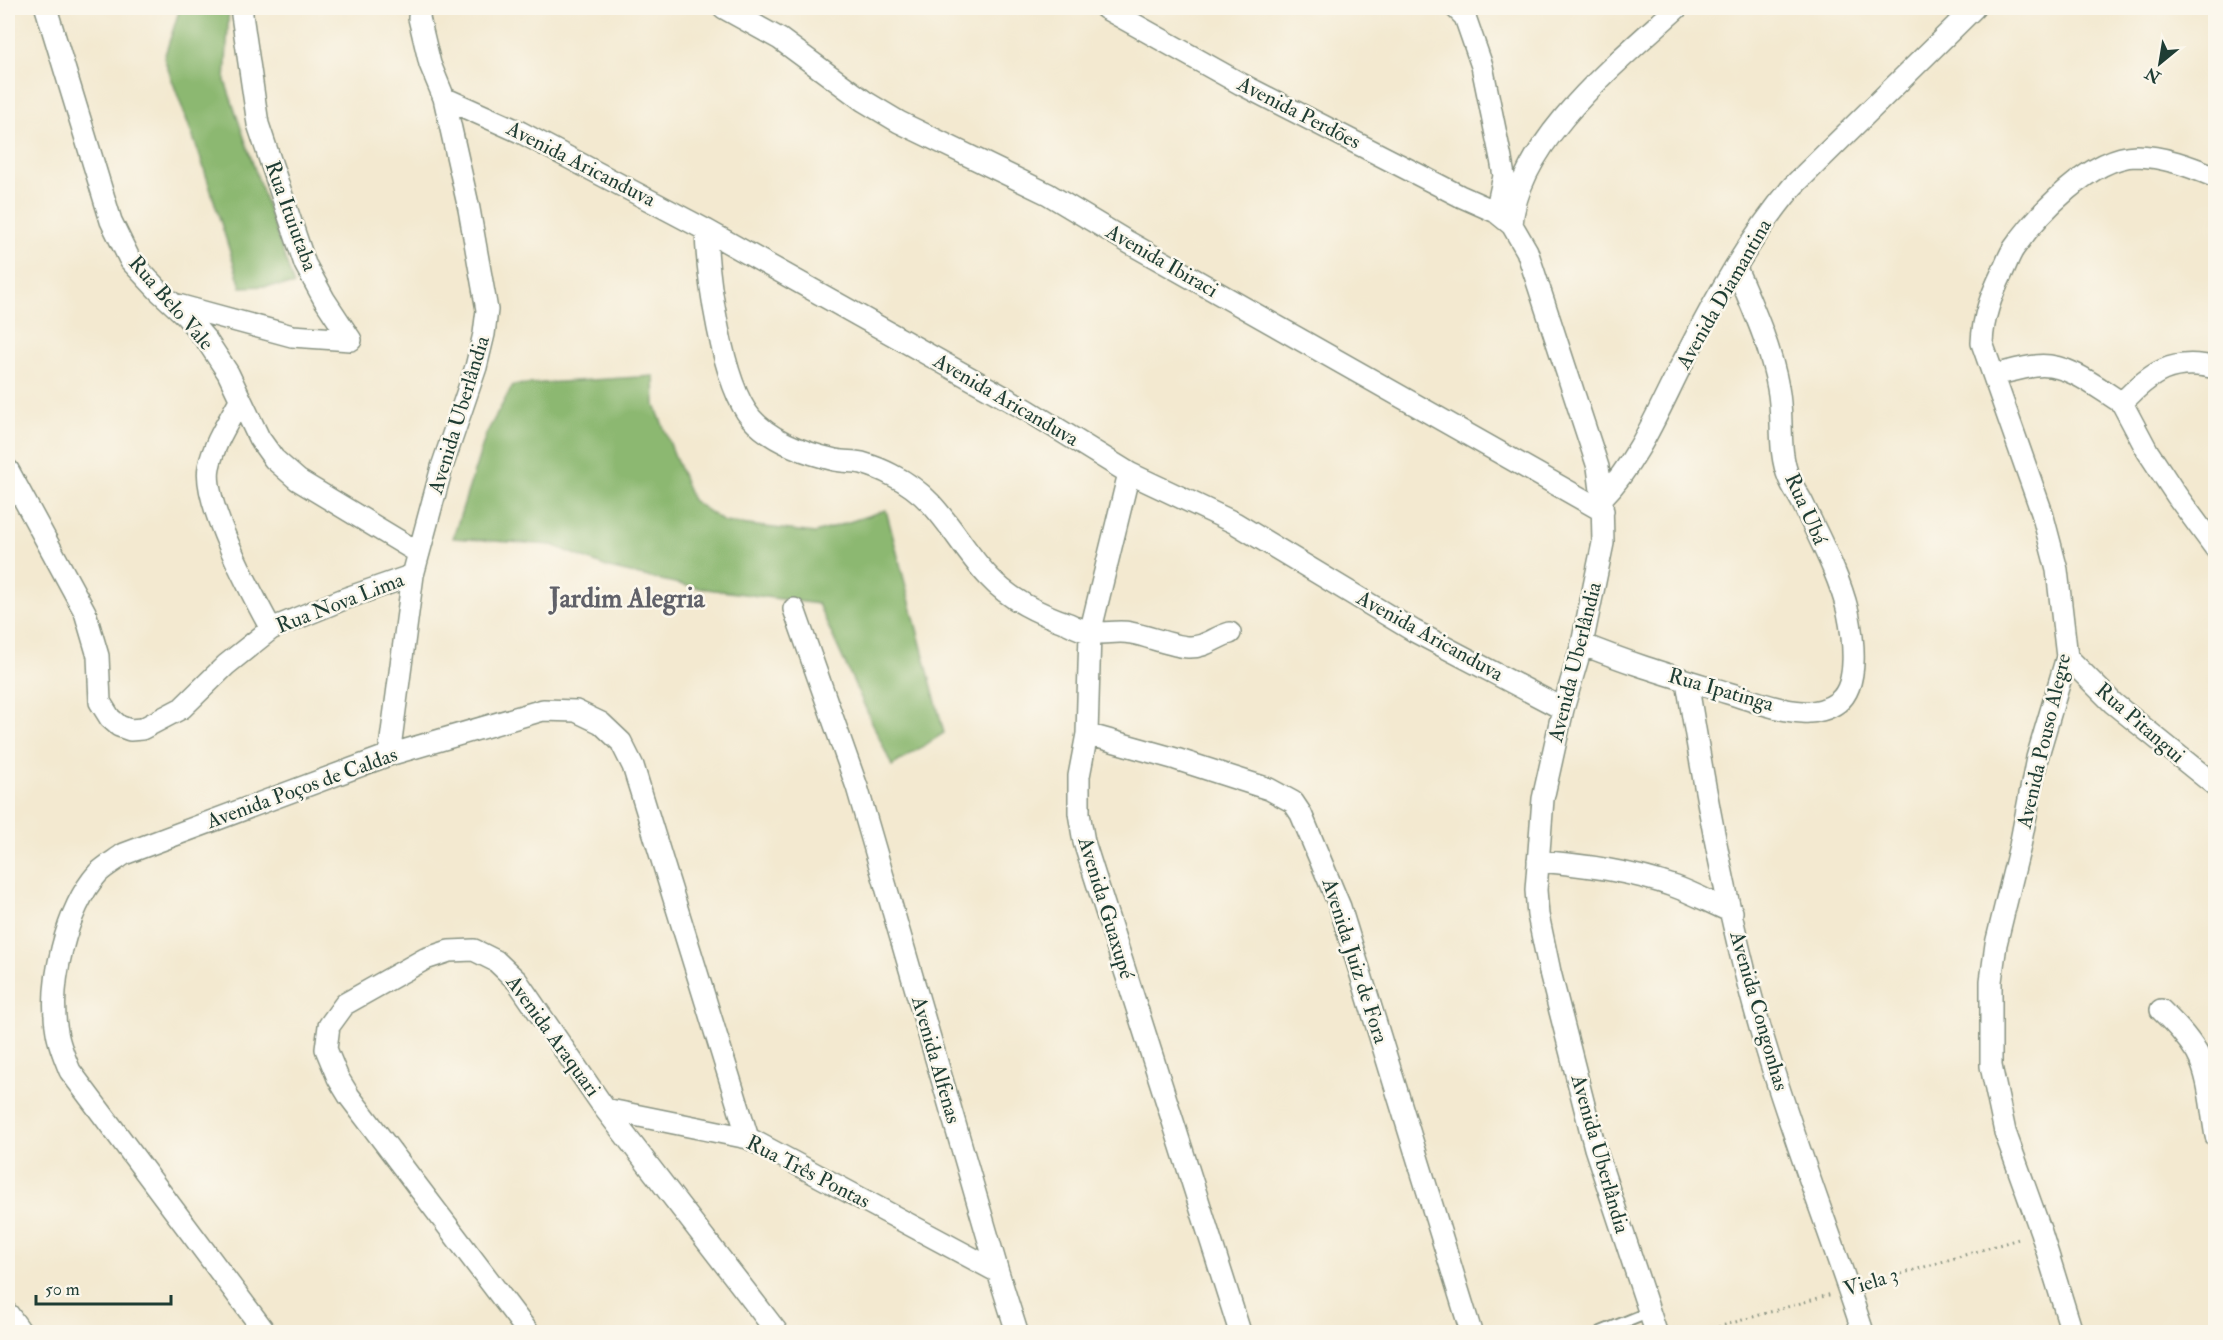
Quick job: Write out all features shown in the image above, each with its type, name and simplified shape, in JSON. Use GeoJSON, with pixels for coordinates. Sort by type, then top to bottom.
{"type":"FeatureCollection","features":[{"type":"Feature","properties":{"kind":"street","name":"Rua Belo Vale"},"geometry":{"type":"LineString","coordinates":[[46,8],[111,220],[130,260],[186,316],[207,341],[228,373],[259,438],[274,459],[298,480],[419,553]]}},
{"type":"Feature","properties":{"kind":"street","name":"Rua Ituiutaba"},"geometry":{"type":"LineString","coordinates":[[171,303],[292,336],[351,340],[304,264],[258,124],[242,8]]}},
{"type":"Feature","properties":{"kind":"street","name":"Avenida Uberlândia"},"geometry":{"type":"LineString","coordinates":[[389,755],[413,575],[442,467],[476,367],[487,310],[480,260],[444,98],[430,64],[419,18],[420,8]]}},
{"type":"Feature","properties":{"kind":"street","name":"Avenida Ibiraci"},"geometry":{"type":"LineString","coordinates":[[724,8],[780,39],[864,101],[899,122],[1048,194],[1138,248],[1603,505]]}},
{"type":"Feature","properties":{"kind":"street","name":"Avenida Perdões"},"geometry":{"type":"LineString","coordinates":[[1105,8],[1241,84],[1504,218]]}},
{"type":"Feature","properties":{"kind":"street"},"geometry":{"type":"LineString","coordinates":[[1504,218],[1513,210],[1519,189],[1553,131],[1593,85],[1677,8]]}},
{"type":"Feature","properties":{"kind":"street","name":"Avenida Diamantina"},"geometry":{"type":"LineString","coordinates":[[1603,505],[1633,456],[1710,309],[1769,215],[1793,186],[1974,8]]}},
{"type":"Feature","properties":{"kind":"street"},"geometry":{"type":"LineString","coordinates":[[1464,11],[1482,66],[1504,176],[1504,218]]}},
{"type":"Feature","properties":{"kind":"street","name":"Avenida Aricanduva"},"geometry":{"type":"LineString","coordinates":[[444,98],[520,132],[706,230],[1027,410],[1129,473],[1235,523],[1414,631],[1563,709]]}},
{"type":"Feature","properties":{"kind":"street","name":"Avenida Pouso Alegre"},"geometry":{"type":"LineString","coordinates":[[2072,1332],[2041,1232],[2005,1132],[1990,1066],[1991,981],[1996,944],[2020,846],[2037,758],[2067,657],[2057,570],[2042,513],[1982,343],[1983,324],[1990,298],[2013,249],[2048,207],[2081,178],[2112,162],[2134,156],[2157,158],[2188,166],[2216,177]]}},
{"type":"Feature","properties":{"kind":"street","name":"Avenida Uberlândia"},"geometry":{"type":"LineString","coordinates":[[1504,218],[1527,251],[1598,467],[1603,505],[1603,543],[1582,644],[1563,709],[1543,799],[1538,861],[1538,915],[1595,1148],[1656,1332]]}},
{"type":"Feature","properties":{"kind":"street"},"geometry":{"type":"LineString","coordinates":[[706,230],[706,259],[722,342],[735,392],[751,417],[770,435],[835,460],[863,463],[892,475],[913,488],[943,515],[987,576],[1004,592],[1026,607],[1090,633],[1128,632],[1187,647],[1205,646],[1221,635],[1230,633]]}},
{"type":"Feature","properties":{"kind":"street","name":"Rua Ubá"},"geometry":{"type":"LineString","coordinates":[[1736,268],[1767,350],[1778,389],[1788,477],[1804,505],[1836,577],[1848,612],[1853,654],[1852,682]]}},
{"type":"Feature","properties":{"kind":"street"},"geometry":{"type":"LineString","coordinates":[[2122,403],[2151,375],[2167,368],[2182,364],[2216,368]]}},
{"type":"Feature","properties":{"kind":"street"},"geometry":{"type":"LineString","coordinates":[[1995,375],[2038,365],[2052,367],[2068,371],[2122,403],[2148,452],[2176,496],[2216,549]]}},
{"type":"Feature","properties":{"kind":"street"},"geometry":{"type":"LineString","coordinates":[[240,400],[212,454],[208,483],[246,585],[271,629]]}},
{"type":"Feature","properties":{"kind":"street","name":"Rua Nova Lima"},"geometry":{"type":"LineString","coordinates":[[8,470],[85,612],[98,656],[100,702],[110,718],[119,726],[130,730],[141,729],[182,708],[226,666],[271,629],[344,599],[413,575]]}},
{"type":"Feature","properties":{"kind":"street","name":"Avenida Guaxupé"},"geometry":{"type":"LineString","coordinates":[[1129,473],[1090,633],[1087,734],[1079,776],[1079,813],[1084,842],[1240,1332]]}},
{"type":"Feature","properties":{"kind":"street","name":"Avenida Alfenas"},"geometry":{"type":"LineString","coordinates":[[794,609],[857,787],[1017,1332]]}},
{"type":"Feature","properties":{"kind":"street","name":"Rua Ipatinga"},"geometry":{"type":"LineString","coordinates":[[1582,644],[1627,663],[1802,712],[1828,708],[1838,702],[1852,682]]}},
{"type":"Feature","properties":{"kind":"street","name":"Rua Pitangui"},"geometry":{"type":"LineString","coordinates":[[2067,657],[2113,703],[2216,786]]}},
{"type":"Feature","properties":{"kind":"street","name":"Avenida Congonhas"},"geometry":{"type":"LineString","coordinates":[[1687,681],[1705,790],[1761,1031],[1863,1332]]}},
{"type":"Feature","properties":{"kind":"street","name":"Avenida Poços de Caldas"},"geometry":{"type":"LineString","coordinates":[[265,1332],[70,1071],[57,1032],[55,998],[60,950],[81,899],[98,872],[124,854],[389,755],[543,710],[576,711],[601,723],[621,742],[633,766],[747,1138]]}},
{"type":"Feature","properties":{"kind":"street","name":"Avenida Juiz de Fora"},"geometry":{"type":"LineString","coordinates":[[1087,734],[1176,759],[1269,789],[1293,802],[1301,814],[1340,907],[1471,1332]]}},
{"type":"Feature","properties":{"kind":"street"},"geometry":{"type":"LineString","coordinates":[[1538,861],[1584,865],[1640,876],[1676,887],[1732,912]]}},
{"type":"Feature","properties":{"kind":"street","name":"Avenida Araquari"},"geometry":{"type":"LineString","coordinates":[[528,1332],[349,1096],[338,1078],[326,1049],[329,1026],[345,1004],[425,959],[449,951],[474,950],[496,961],[517,981],[605,1109],[777,1332]]}},
{"type":"Feature","properties":{"kind":"street"},"geometry":{"type":"LineString","coordinates":[[2161,1010],[2181,1030],[2198,1055],[2204,1071],[2216,1136]]}},
{"type":"Feature","properties":{"kind":"street","name":"Rua Três Pontas"},"geometry":{"type":"LineString","coordinates":[[605,1109],[747,1138],[998,1272]]}},
{"type":"Feature","properties":{"kind":"street"},"geometry":{"type":"LineString","coordinates":[[8,1314],[21,1332]]}},
{"type":"Feature","properties":{"kind":"lane"},"geometry":{"type":"LineString","coordinates":[[1601,1332],[1650,1312]]}},
{"type":"Feature","properties":{"kind":"path","name":"Viela 3"},"geometry":{"type":"LineString","coordinates":[[1701,1332],[2041,1232]]}},
{"type":"Feature","properties":{"kind":"green space"},"geometry":{"type":"Polygon","coordinates":[[[180,8],[229,8],[225,81],[294,285],[241,287],[201,159],[164,58],[180,8]]]}},
{"type":"Feature","properties":{"kind":"green space"},"geometry":{"type":"Polygon","coordinates":[[[654,376],[655,405],[692,500],[724,522],[815,533],[886,510],[944,733],[892,766],[818,604],[692,587],[609,568],[552,545],[453,538],[486,434],[513,385],[654,376]]]}},
{"type":"Feature","properties":{"kind":"district","name":"Jardim Alegria"},"geometry":{"type":"Point","coordinates":[627,598]}}]}
